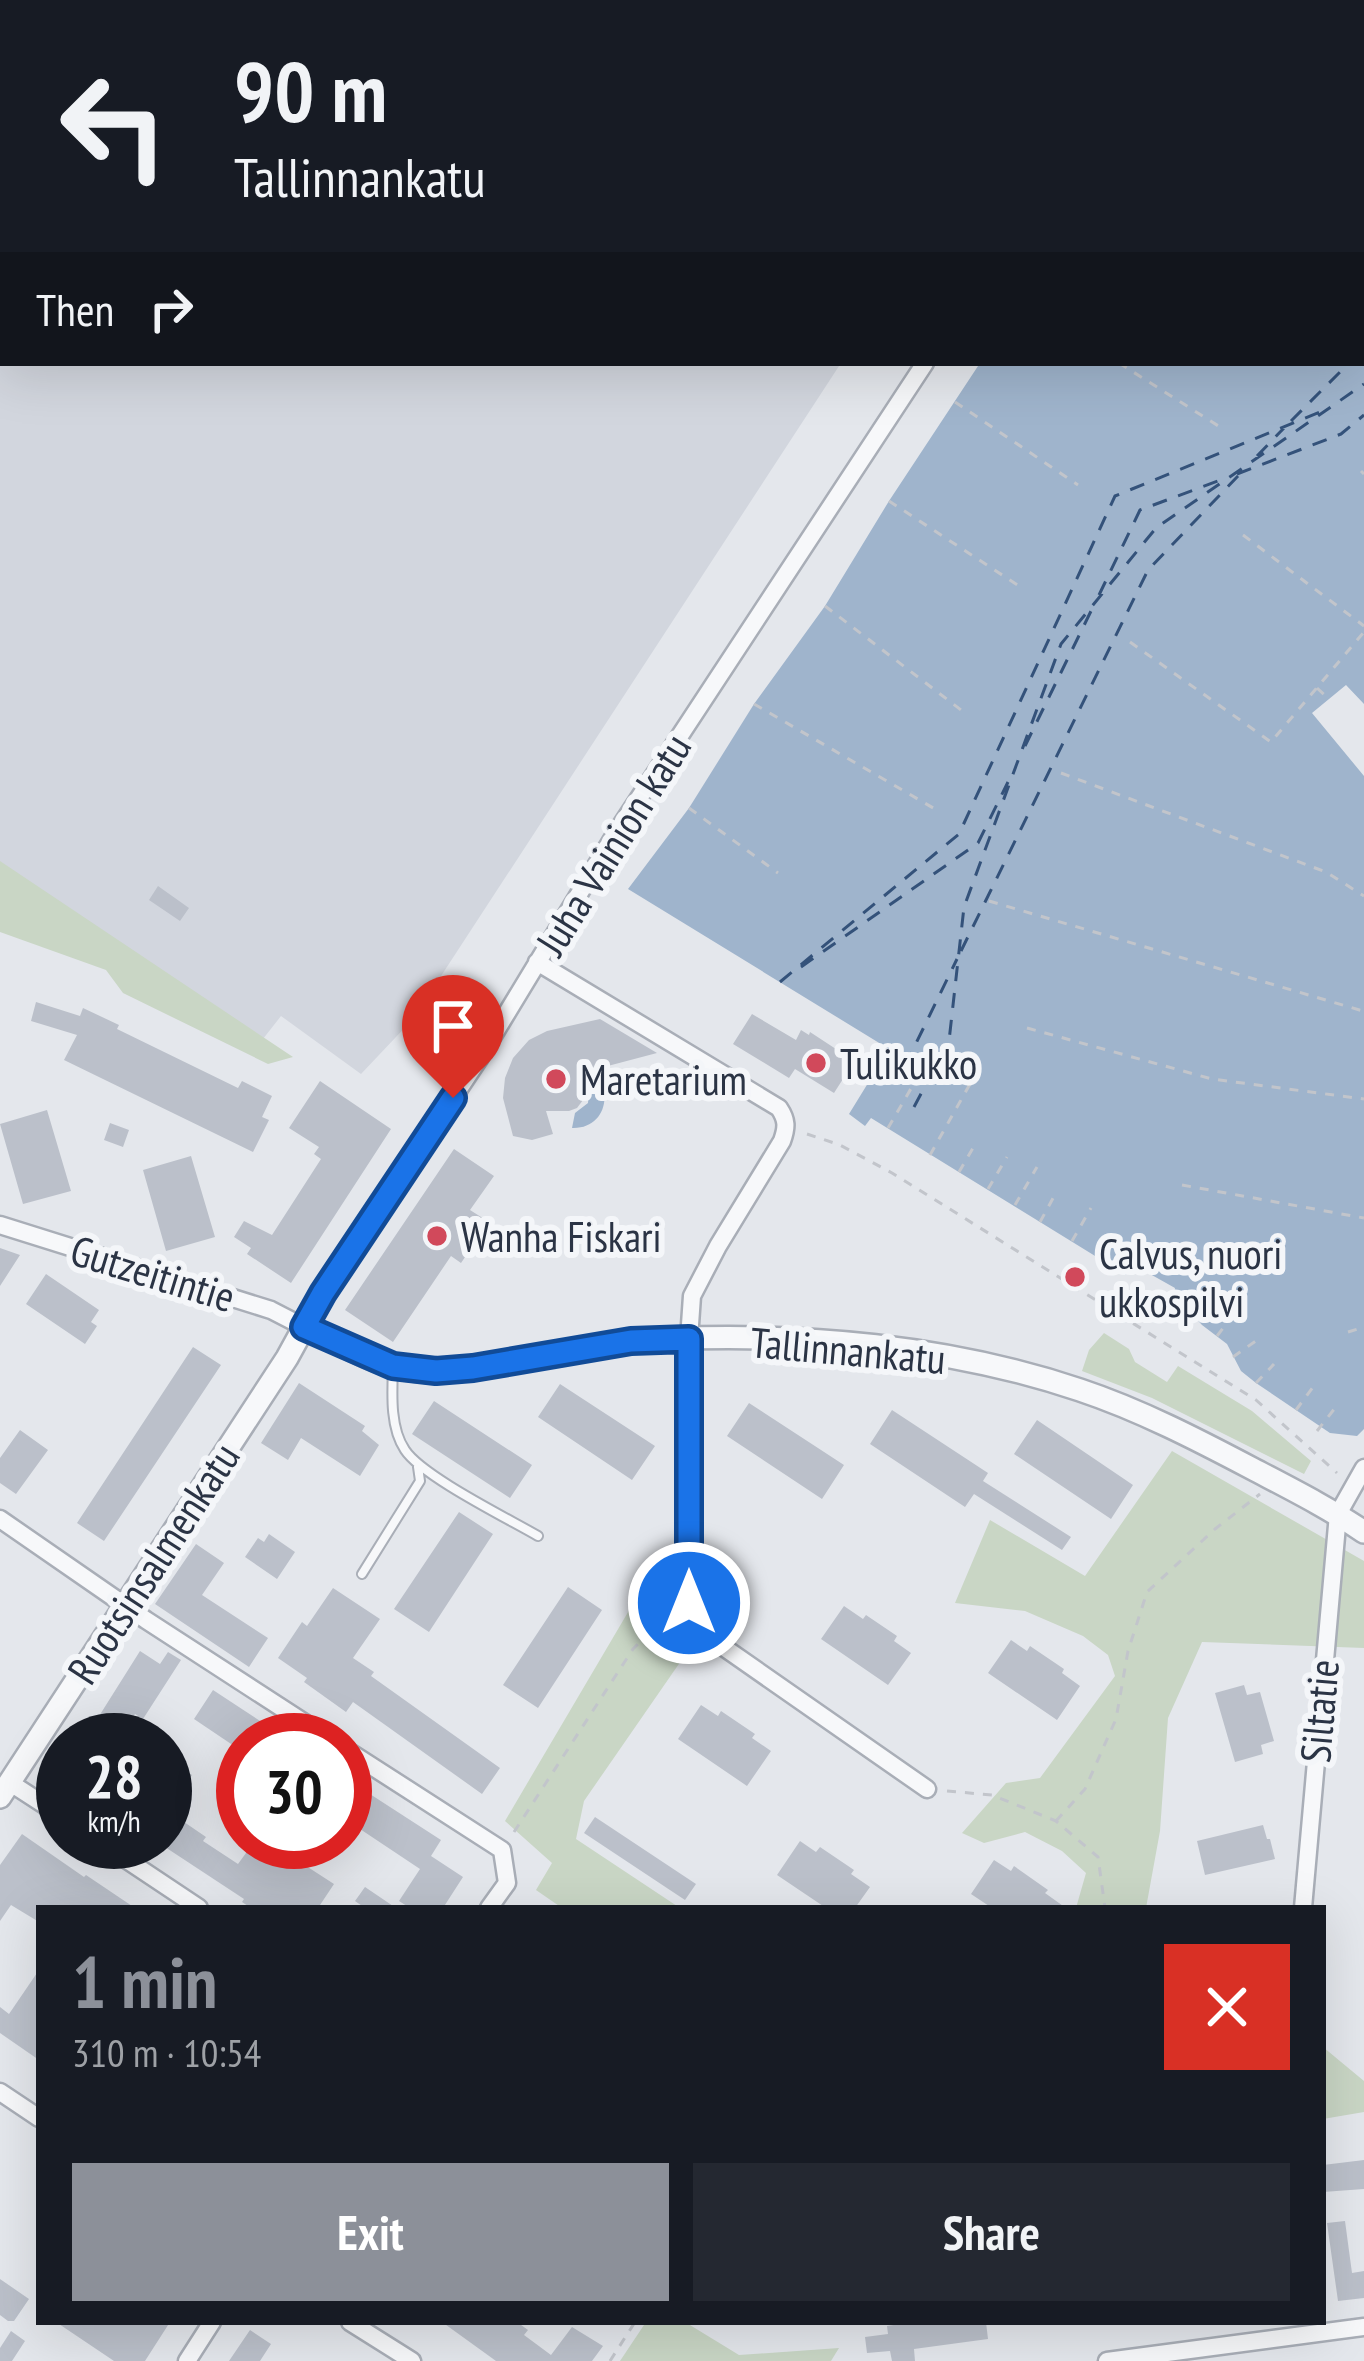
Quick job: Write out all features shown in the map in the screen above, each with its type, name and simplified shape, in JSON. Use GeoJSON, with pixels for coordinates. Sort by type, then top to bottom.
{"type":"FeatureCollection","features":[{"type":"Feature","properties":{"kind":"street","name":"Juha Vainion katu"},"geometry":{"type":"LineString","coordinates":[[304,1327],[479,1059],[616,833],[923,366]]}},
{"type":"Feature","properties":{"kind":"street"},"geometry":{"type":"LineString","coordinates":[[537,962],[779,1108],[786,1118],[787,1129],[692,1296],[689,1603],[699,1630],[927,1789]]}},
{"type":"Feature","properties":{"kind":"street","name":"Gutzeitintie"},"geometry":{"type":"LineString","coordinates":[[0,1225],[272,1310],[304,1327]]}},
{"type":"Feature","properties":{"kind":"street","name":"Tallinnankatu"},"geometry":{"type":"LineString","coordinates":[[304,1327],[393,1366],[436,1371],[631,1341],[689,1339],[809,1342],[945,1356],[1081,1390],[1132,1411],[1206,1444],[1364,1532]]}},
{"type":"Feature","properties":{"kind":"street","name":"Ruotsinsalmenkatu"},"geometry":{"type":"LineString","coordinates":[[5,1790],[304,1327]]}},
{"type":"Feature","properties":{"kind":"street"},"geometry":{"type":"LineString","coordinates":[[1338,1514],[1364,1468]]}},
{"type":"Feature","properties":{"kind":"street","name":"Siltatie"},"geometry":{"type":"LineString","coordinates":[[1304,1905],[1338,1514]]}},
{"type":"Feature","properties":{"kind":"street"},"geometry":{"type":"LineString","coordinates":[[0,1519],[290,1713]]}},
{"type":"Feature","properties":{"kind":"street"},"geometry":{"type":"LineString","coordinates":[[372,1766],[502,1850],[507,1882],[491,1905]]}},
{"type":"Feature","properties":{"kind":"street"},"geometry":{"type":"LineString","coordinates":[[5,1790],[36,1804]]}},
{"type":"Feature","properties":{"kind":"street"},"geometry":{"type":"LineString","coordinates":[[140,1869],[194,1905]]}},
{"type":"Feature","properties":{"kind":"street"},"geometry":{"type":"LineString","coordinates":[[0,2092],[36,2116]]}},
{"type":"Feature","properties":{"kind":"street"},"geometry":{"type":"LineString","coordinates":[[187,2361],[210,2325]]}},
{"type":"Feature","properties":{"kind":"street"},"geometry":{"type":"LineString","coordinates":[[355,2325],[412,2361]]}},
{"type":"Feature","properties":{"kind":"street"},"geometry":{"type":"LineString","coordinates":[[1106,2361],[1175,2356],[1364,2327]]}},
{"type":"Feature","properties":{"kind":"lane"},"geometry":{"type":"LineString","coordinates":[[393,1366],[392,1403],[402,1446],[418,1466],[538,1536]]}},
{"type":"Feature","properties":{"kind":"lane"},"geometry":{"type":"LineString","coordinates":[[362,1574],[420,1481],[418,1466]]}},
{"type":"Feature","properties":{"kind":"path"},"geometry":{"type":"LineString","coordinates":[[1124,366],[1220,427]]}},
{"type":"Feature","properties":{"kind":"path"},"geometry":{"type":"LineString","coordinates":[[955,402],[1078,485]]}},
{"type":"Feature","properties":{"kind":"path"},"geometry":{"type":"LineString","coordinates":[[889,502],[1019,586]]}},
{"type":"Feature","properties":{"kind":"path"},"geometry":{"type":"LineString","coordinates":[[1130,642],[1271,742],[1364,629],[1243,535]]}},
{"type":"Feature","properties":{"kind":"path"},"geometry":{"type":"LineString","coordinates":[[825,606],[965,713]]}},
{"type":"Feature","properties":{"kind":"path"},"geometry":{"type":"LineString","coordinates":[[1317,688],[1329,699]]}},
{"type":"Feature","properties":{"kind":"path"},"geometry":{"type":"LineString","coordinates":[[754,704],[935,809]]}},
{"type":"Feature","properties":{"kind":"path"},"geometry":{"type":"LineString","coordinates":[[1061,772],[1326,872],[1364,896]]}},
{"type":"Feature","properties":{"kind":"path"},"geometry":{"type":"LineString","coordinates":[[689,808],[778,873]]}},
{"type":"Feature","properties":{"kind":"path"},"geometry":{"type":"LineString","coordinates":[[988,901],[1363,1011]]}},
{"type":"Feature","properties":{"kind":"path"},"geometry":{"type":"LineString","coordinates":[[1027,1028],[1212,1079],[1364,1099]]}},
{"type":"Feature","properties":{"kind":"path"},"geometry":{"type":"LineString","coordinates":[[888,1128],[930,1056]]}},
{"type":"Feature","properties":{"kind":"path"},"geometry":{"type":"LineString","coordinates":[[930,1154],[970,1084]]}},
{"type":"Feature","properties":{"kind":"path"},"geometry":{"type":"LineString","coordinates":[[787,1129],[840,1145],[892,1173],[1256,1400],[1354,1486]]}},
{"type":"Feature","properties":{"kind":"path"},"geometry":{"type":"LineString","coordinates":[[958,1172],[977,1141]]}},
{"type":"Feature","properties":{"kind":"path"},"geometry":{"type":"LineString","coordinates":[[988,1189],[1007,1156]]}},
{"type":"Feature","properties":{"kind":"path"},"geometry":{"type":"LineString","coordinates":[[1015,1205],[1037,1166]]}},
{"type":"Feature","properties":{"kind":"path"},"geometry":{"type":"LineString","coordinates":[[1182,1185],[1364,1218]]}},
{"type":"Feature","properties":{"kind":"path"},"geometry":{"type":"LineString","coordinates":[[1040,1222],[1057,1191]]}},
{"type":"Feature","properties":{"kind":"path"},"geometry":{"type":"LineString","coordinates":[[1072,1241],[1091,1208]]}},
{"type":"Feature","properties":{"kind":"path"},"geometry":{"type":"LineString","coordinates":[[1217,1336],[1237,1310]]}},
{"type":"Feature","properties":{"kind":"path"},"geometry":{"type":"LineString","coordinates":[[1348,1331],[1364,1327]]}},
{"type":"Feature","properties":{"kind":"path"},"geometry":{"type":"LineString","coordinates":[[1233,1357],[1260,1338]]}},
{"type":"Feature","properties":{"kind":"path"},"geometry":{"type":"LineString","coordinates":[[1256,1383],[1274,1364]]}},
{"type":"Feature","properties":{"kind":"path"},"geometry":{"type":"LineString","coordinates":[[1296,1411],[1313,1387]]}},
{"type":"Feature","properties":{"kind":"path"},"geometry":{"type":"LineString","coordinates":[[1317,1431],[1339,1403]]}},
{"type":"Feature","properties":{"kind":"path"},"geometry":{"type":"LineString","coordinates":[[1056,1820],[1085,1790],[1116,1719],[1128,1651],[1147,1592],[1276,1481]]}},
{"type":"Feature","properties":{"kind":"path"},"geometry":{"type":"LineString","coordinates":[[502,1850],[633,1649],[659,1622],[689,1603]]}},
{"type":"Feature","properties":{"kind":"path"},"geometry":{"type":"LineString","coordinates":[[927,1789],[992,1795],[1056,1820],[1098,1857],[1105,1905]]}},
{"type":"Feature","properties":{"kind":"path"},"geometry":{"type":"LineString","coordinates":[[610,2361],[633,2325]]}},
{"type":"Feature","properties":{"kind":"shaded area"},"geometry":{"type":"Polygon","coordinates":[[[0,366],[839,366],[413,1019],[361,1074],[281,1016],[259,1044],[0,876],[0,366]]]}},
{"type":"Feature","properties":{"kind":"green space"},"geometry":{"type":"Polygon","coordinates":[[[0,861],[293,1057],[268,1064],[123,993],[106,970],[0,932],[0,861]]]}},
{"type":"Feature","properties":{"kind":"green space"},"geometry":{"type":"Polygon","coordinates":[[[1104,1333],[1129,1349],[1135,1362],[1167,1382],[1178,1366],[1252,1411],[1311,1461],[1304,1474],[1152,1398],[1082,1371],[1089,1350],[1104,1333]]]}},
{"type":"Feature","properties":{"kind":"green space"},"geometry":{"type":"Polygon","coordinates":[[[1172,1451],[1364,1561],[1364,1648],[1202,1642],[1168,1718],[1160,1831],[1147,1905],[1077,1905],[1086,1873],[1062,1851],[1025,1832],[984,1843],[962,1833],[1006,1783],[1040,1778],[1115,1676],[1108,1655],[1083,1636],[1025,1611],[955,1603],[990,1520],[1085,1576],[1172,1451]]]}},
{"type":"Feature","properties":{"kind":"green space"},"geometry":{"type":"Polygon","coordinates":[[[662,1590],[692,1645],[584,1801],[576,1839],[675,1905],[558,1905],[536,1890],[552,1863],[505,1821],[634,1602],[662,1590]]]}},
{"type":"Feature","properties":{"kind":"green space"},"geometry":{"type":"Polygon","coordinates":[[[1326,2049],[1364,2081],[1364,2112],[1326,2118],[1326,2049]]]}},
{"type":"Feature","properties":{"kind":"green space"},"geometry":{"type":"Polygon","coordinates":[[[644,2325],[690,2325],[739,2355],[839,2348],[831,2361],[620,2361],[644,2325]]]}},
{"type":"Feature","properties":{"kind":"water"},"geometry":{"type":"Polygon","coordinates":[[[978,366],[1364,366],[1364,704],[1346,685],[1312,713],[1364,776],[1364,1429],[1357,1436],[1330,1433],[1241,1371],[1227,1344],[1202,1325],[1174,1294],[1175,1288],[1134,1265],[1126,1275],[871,1118],[865,1126],[849,1114],[889,1049],[628,889],[689,808],[754,704],[825,606],[978,366]]]}},
{"type":"Feature","properties":{"kind":"water"},"geometry":{"type":"Polygon","coordinates":[[[603,1087],[599,1116],[588,1125],[572,1128],[575,1113],[588,1103],[589,1090],[603,1087]]]}},
{"type":"Feature","properties":{"kind":"building"},"geometry":{"type":"Polygon","coordinates":[[[158,886],[189,908],[180,921],[149,900],[158,886]]]}},
{"type":"Feature","properties":{"kind":"building"},"geometry":{"type":"Polygon","coordinates":[[[36,1002],[80,1016],[83,1008],[238,1088],[242,1081],[272,1096],[262,1117],[269,1120],[253,1152],[64,1060],[77,1035],[31,1021],[36,1002]]]}},
{"type":"Feature","properties":{"kind":"building"},"geometry":{"type":"Polygon","coordinates":[[[752,1014],[796,1040],[801,1030],[810,1032],[842,1053],[850,1068],[834,1093],[795,1069],[789,1078],[733,1044],[752,1014]]]}},
{"type":"Feature","properties":{"kind":"building","name":"Maretarium"},"geometry":{"type":"Polygon","coordinates":[[[600,1019],[657,1053],[604,1067],[610,1085],[583,1092],[577,1108],[546,1111],[553,1134],[532,1140],[513,1136],[503,1098],[513,1058],[529,1040],[547,1031],[600,1019]]]}},
{"type":"Feature","properties":{"kind":"building"},"geometry":{"type":"Polygon","coordinates":[[[320,1081],[391,1129],[291,1283],[247,1254],[251,1248],[234,1237],[244,1221],[272,1235],[321,1159],[314,1154],[319,1147],[289,1128],[320,1081]]]}},
{"type":"Feature","properties":{"kind":"building"},"geometry":{"type":"Polygon","coordinates":[[[47,1110],[71,1191],[23,1204],[0,1124],[47,1110]]]}},
{"type":"Feature","properties":{"kind":"building"},"geometry":{"type":"Polygon","coordinates":[[[110,1123],[129,1130],[123,1147],[104,1140],[110,1123]]]}},
{"type":"Feature","properties":{"kind":"building","name":"Wanha Fiskari"},"geometry":{"type":"Polygon","coordinates":[[[454,1149],[494,1176],[470,1210],[489,1222],[461,1263],[451,1256],[393,1342],[345,1310],[454,1149]]]}},
{"type":"Feature","properties":{"kind":"building"},"geometry":{"type":"Polygon","coordinates":[[[191,1156],[215,1237],[166,1251],[143,1170],[191,1156]]]}},
{"type":"Feature","properties":{"kind":"building"},"geometry":{"type":"Polygon","coordinates":[[[0,1248],[20,1255],[0,1286],[0,1248]]]}},
{"type":"Feature","properties":{"kind":"building"},"geometry":{"type":"Polygon","coordinates":[[[46,1274],[99,1310],[91,1322],[97,1326],[85,1344],[26,1304],[46,1274]]]}},
{"type":"Feature","properties":{"kind":"building"},"geometry":{"type":"Polygon","coordinates":[[[193,1347],[221,1365],[104,1541],[77,1523],[193,1347]]]}},
{"type":"Feature","properties":{"kind":"building"},"geometry":{"type":"Polygon","coordinates":[[[299,1383],[365,1426],[362,1431],[379,1445],[360,1476],[301,1438],[288,1460],[261,1443],[299,1383]]]}},
{"type":"Feature","properties":{"kind":"building"},"geometry":{"type":"Polygon","coordinates":[[[560,1384],[655,1446],[632,1480],[538,1417],[560,1384]]]}},
{"type":"Feature","properties":{"kind":"building"},"geometry":{"type":"Polygon","coordinates":[[[434,1401],[532,1465],[510,1498],[412,1434],[434,1401]]]}},
{"type":"Feature","properties":{"kind":"building"},"geometry":{"type":"Polygon","coordinates":[[[749,1403],[844,1465],[822,1499],[727,1436],[749,1403]]]}},
{"type":"Feature","properties":{"kind":"building"},"geometry":{"type":"Polygon","coordinates":[[[892,1410],[988,1473],[983,1481],[1071,1537],[1062,1550],[974,1494],[965,1507],[870,1444],[892,1410]]]}},
{"type":"Feature","properties":{"kind":"building"},"geometry":{"type":"Polygon","coordinates":[[[1037,1420],[1133,1485],[1111,1519],[1014,1454],[1037,1420]]]}},
{"type":"Feature","properties":{"kind":"building"},"geometry":{"type":"Polygon","coordinates":[[[20,1430],[48,1450],[16,1494],[0,1483],[0,1458],[20,1430]]]}},
{"type":"Feature","properties":{"kind":"building"},"geometry":{"type":"Polygon","coordinates":[[[459,1512],[493,1534],[429,1632],[394,1609],[459,1512]]]}},
{"type":"Feature","properties":{"kind":"building"},"geometry":{"type":"Polygon","coordinates":[[[269,1534],[295,1552],[277,1579],[245,1557],[258,1538],[264,1542],[269,1534]]]}},
{"type":"Feature","properties":{"kind":"building"},"geometry":{"type":"Polygon","coordinates":[[[196,1544],[224,1563],[202,1595],[268,1638],[249,1667],[155,1604],[196,1544]]]}},
{"type":"Feature","properties":{"kind":"building"},"geometry":{"type":"Polygon","coordinates":[[[568,1587],[602,1610],[538,1708],[503,1685],[568,1587]]]}},
{"type":"Feature","properties":{"kind":"building"},"geometry":{"type":"Polygon","coordinates":[[[333,1588],[380,1619],[353,1658],[374,1672],[371,1676],[500,1768],[482,1794],[372,1713],[353,1702],[346,1712],[278,1658],[302,1622],[307,1626],[333,1588]]]}},
{"type":"Feature","properties":{"kind":"building"},"geometry":{"type":"Polygon","coordinates":[[[844,1606],[897,1636],[894,1641],[911,1653],[888,1685],[821,1639],[844,1606]]]}},
{"type":"Feature","properties":{"kind":"building"},"geometry":{"type":"Polygon","coordinates":[[[1011,1640],[1027,1651],[1030,1646],[1080,1686],[1057,1720],[988,1673],[1011,1640]]]}},
{"type":"Feature","properties":{"kind":"building"},"geometry":{"type":"Polygon","coordinates":[[[140,1651],[160,1664],[168,1652],[181,1660],[147,1713],[101,1713],[140,1651]]]}},
{"type":"Feature","properties":{"kind":"building"},"geometry":{"type":"Polygon","coordinates":[[[1244,1685],[1247,1695],[1260,1692],[1274,1741],[1261,1745],[1263,1754],[1235,1762],[1215,1693],[1244,1685]]]}},
{"type":"Feature","properties":{"kind":"building"},"geometry":{"type":"Polygon","coordinates":[[[213,1690],[248,1713],[216,1713],[216,1734],[194,1719],[213,1690]]]}},
{"type":"Feature","properties":{"kind":"building"},"geometry":{"type":"Polygon","coordinates":[[[701,1705],[718,1716],[721,1711],[771,1751],[747,1786],[678,1739],[701,1705]]]}},
{"type":"Feature","properties":{"kind":"building"},"geometry":{"type":"Polygon","coordinates":[[[372,1795],[441,1840],[431,1856],[463,1877],[445,1905],[399,1901],[420,1869],[372,1837],[372,1795]]]}},
{"type":"Feature","properties":{"kind":"building"},"geometry":{"type":"Polygon","coordinates":[[[595,1817],[696,1884],[685,1900],[584,1833],[595,1817]]]}},
{"type":"Feature","properties":{"kind":"building"},"geometry":{"type":"Polygon","coordinates":[[[1263,1825],[1275,1859],[1205,1875],[1197,1841],[1263,1825]]]}},
{"type":"Feature","properties":{"kind":"building"},"geometry":{"type":"Polygon","coordinates":[[[192,1827],[216,1850],[216,1869],[311,1869],[334,1884],[320,1905],[246,1905],[192,1865],[192,1827]]]}},
{"type":"Feature","properties":{"kind":"building"},"geometry":{"type":"Polygon","coordinates":[[[22,1834],[36,1844],[36,1869],[72,1869],[131,1905],[36,1905],[36,1920],[11,1905],[0,1921],[0,1865],[22,1834]]]}},
{"type":"Feature","properties":{"kind":"building"},"geometry":{"type":"Polygon","coordinates":[[[800,1841],[816,1852],[820,1847],[870,1887],[857,1905],[822,1905],[777,1875],[800,1841]]]}},
{"type":"Feature","properties":{"kind":"building"},"geometry":{"type":"Polygon","coordinates":[[[994,1860],[1011,1871],[1014,1866],[1062,1905],[988,1905],[971,1894],[994,1860]]]}},
{"type":"Feature","properties":{"kind":"building"},"geometry":{"type":"Polygon","coordinates":[[[365,1887],[392,1905],[361,1905],[355,1901],[365,1887]]]}},
{"type":"Feature","properties":{"kind":"building"},"geometry":{"type":"Polygon","coordinates":[[[36,1974],[36,2058],[0,2033],[0,2007],[9,2014],[36,1974]]]}},
{"type":"Feature","properties":{"kind":"building"},"geometry":{"type":"Polygon","coordinates":[[[1364,2160],[1364,2189],[1326,2192],[1326,2165],[1364,2160]]]}},
{"type":"Feature","properties":{"kind":"building"},"geometry":{"type":"Polygon","coordinates":[[[1345,2221],[1352,2273],[1364,2271],[1364,2298],[1338,2301],[1327,2223],[1345,2221]]]}},
{"type":"Feature","properties":{"kind":"building"},"geometry":{"type":"Polygon","coordinates":[[[0,2279],[29,2299],[14,2321],[0,2315],[0,2279]]]}},
{"type":"Feature","properties":{"kind":"building"},"geometry":{"type":"Polygon","coordinates":[[[60,2325],[168,2325],[145,2361],[114,2361],[60,2325]]]}},
{"type":"Feature","properties":{"kind":"building"},"geometry":{"type":"Polygon","coordinates":[[[446,2325],[521,2325],[528,2330],[524,2335],[551,2355],[572,2327],[603,2346],[592,2361],[496,2361],[446,2325]]]}},
{"type":"Feature","properties":{"kind":"building"},"geometry":{"type":"Polygon","coordinates":[[[986,2325],[988,2339],[914,2349],[915,2361],[892,2361],[890,2351],[867,2353],[865,2337],[888,2334],[887,2326],[986,2325]]]}},
{"type":"Feature","properties":{"kind":"building"},"geometry":{"type":"Polygon","coordinates":[[[250,2330],[271,2344],[260,2361],[229,2361],[250,2330]]]}},
{"type":"Feature","properties":{"kind":"building"},"geometry":{"type":"Polygon","coordinates":[[[11,2331],[25,2341],[12,2361],[0,2361],[0,2348],[11,2331]]]}},
{"type":"Feature","properties":{"kind":"ferry route"},"geometry":{"type":"LineString","coordinates":[[1291,421],[1346,366]]}},
{"type":"Feature","properties":{"kind":"ferry route"},"geometry":{"type":"LineString","coordinates":[[914,1107],[949,1041],[964,907],[1061,644],[1156,528],[1364,384]]}},
{"type":"Feature","properties":{"kind":"ferry route"},"geometry":{"type":"LineString","coordinates":[[780,982],[959,834],[1115,496],[1320,412]]}},
{"type":"Feature","properties":{"kind":"ferry route"},"geometry":{"type":"LineString","coordinates":[[1237,474],[1341,434],[1364,415]]}},
{"type":"Feature","properties":{"kind":"ferry route"},"geometry":{"type":"LineString","coordinates":[[1257,456],[1284,428]]}},
{"type":"Feature","properties":{"kind":"ferry route"},"geometry":{"type":"LineString","coordinates":[[961,951],[1148,570],[1238,476]]}},
{"type":"Feature","properties":{"kind":"ferry route"},"geometry":{"type":"LineString","coordinates":[[1099,595],[1140,510],[1223,479]]}},
{"type":"Feature","properties":{"kind":"ferry route"},"geometry":{"type":"LineString","coordinates":[[1025,746],[1092,609]]}},
{"type":"Feature","properties":{"kind":"ferry route"},"geometry":{"type":"LineString","coordinates":[[801,967],[978,843],[1008,782]]}},
{"type":"Feature","properties":{"kind":"ferry route"},"geometry":{"type":"LineString","coordinates":[[905,1066],[957,959]]}},
{"type":"Feature","properties":{"kind":"place","name":"Tulikukko"},"geometry":{"type":"Point","coordinates":[816,1063]}},
{"type":"Feature","properties":{"kind":"place","name":"Maretarium"},"geometry":{"type":"Point","coordinates":[556,1079]}},
{"type":"Feature","properties":{"kind":"place","name":"Wanha Fiskari"},"geometry":{"type":"Point","coordinates":[437,1236]}},
{"type":"Feature","properties":{"kind":"place","name":"Calvus, nuori ukkospilvi"},"geometry":{"type":"Point","coordinates":[1075,1277]}},
{"type":"Feature","properties":{"kind":"route"},"geometry":{"type":"LineString","coordinates":[[453,1098],[304,1327],[393,1366],[436,1371],[631,1341],[689,1339],[689,1603]]}}]}
